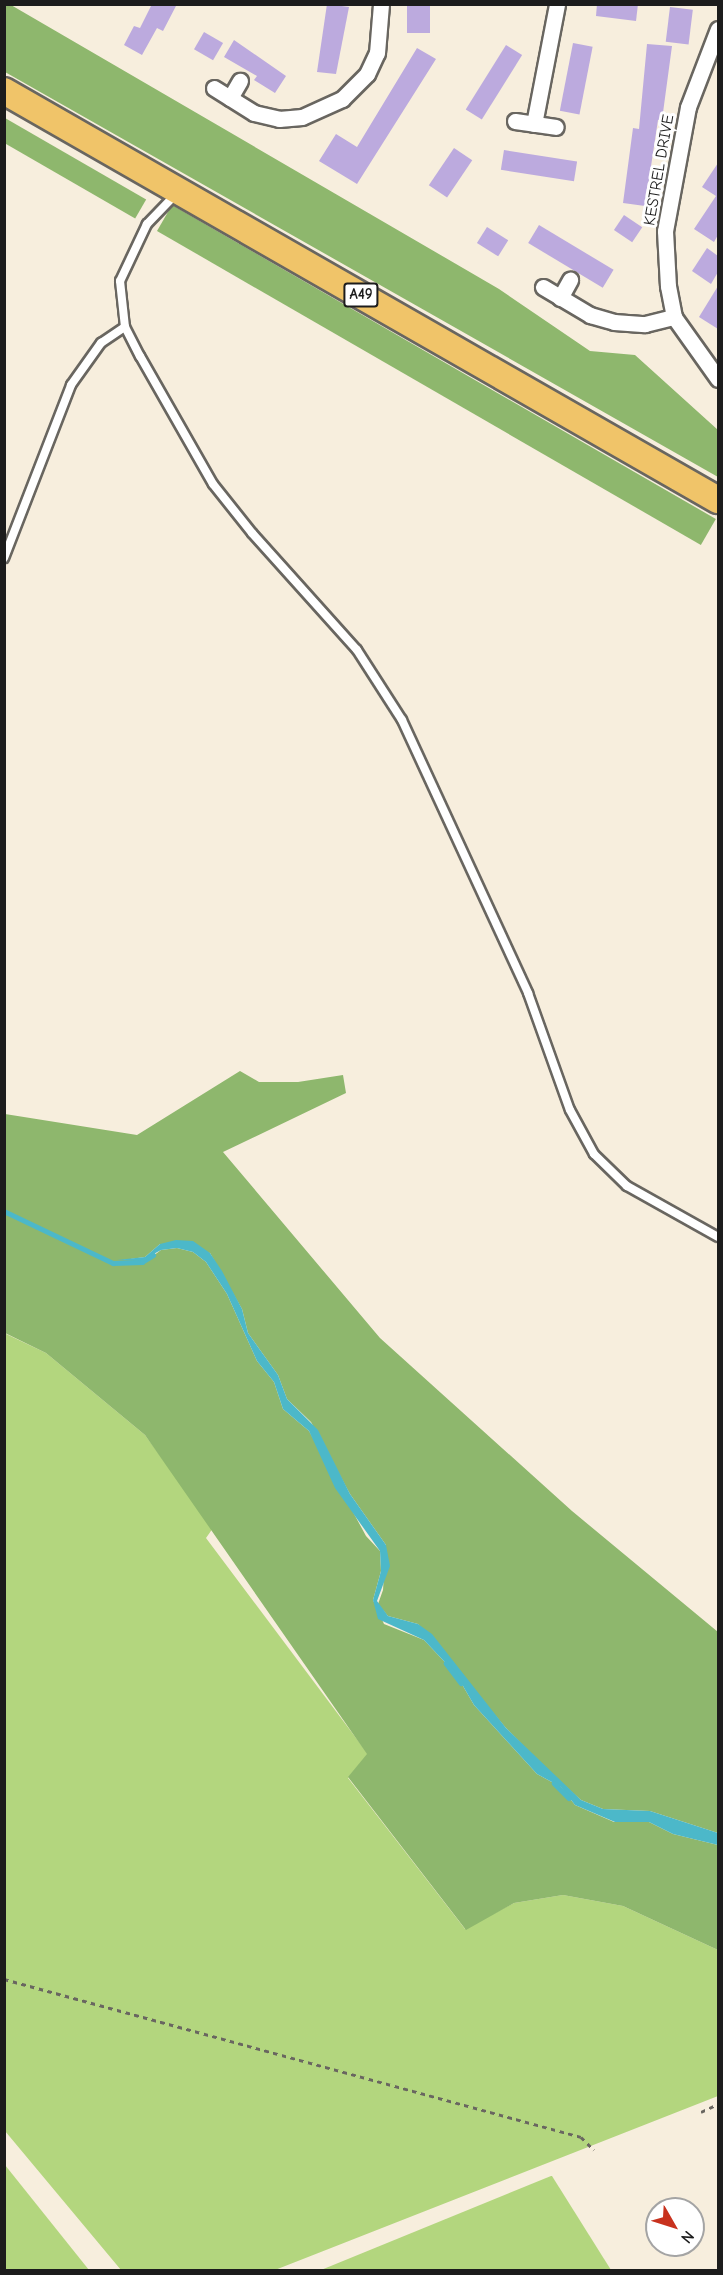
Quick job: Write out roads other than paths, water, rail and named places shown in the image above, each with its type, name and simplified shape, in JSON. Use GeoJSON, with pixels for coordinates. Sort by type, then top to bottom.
{"type":"FeatureCollection","features":[{"type":"Feature","properties":{"kind":"highway","name":"A49"},"geometry":{"type":"LineString","coordinates":[[4,91],[718,500]]}},
{"type":"Feature","properties":{"kind":"street"},"geometry":{"type":"LineString","coordinates":[[214,88],[254,112],[279,119],[302,117],[342,99],[367,74],[377,53],[381,4]]}},
{"type":"Feature","properties":{"kind":"street"},"geometry":{"type":"LineString","coordinates":[[534,124],[557,4]]}},
{"type":"Feature","properties":{"kind":"street","name":"KESTREL DRIVE"},"geometry":{"type":"LineString","coordinates":[[718,29],[688,107],[670,191],[665,231],[668,286],[674,317],[718,379]]}},
{"type":"Feature","properties":{"kind":"street"},"geometry":{"type":"LineString","coordinates":[[230,98],[240,81]]}},
{"type":"Feature","properties":{"kind":"street"},"geometry":{"type":"LineString","coordinates":[[515,121],[556,127]]}},
{"type":"Feature","properties":{"kind":"street"},"geometry":{"type":"LineString","coordinates":[[560,298],[570,280]]}},
{"type":"Feature","properties":{"kind":"street"},"geometry":{"type":"LineString","coordinates":[[543,287],[590,315],[614,322],[645,324],[674,317]]}},
{"type":"Feature","properties":{"kind":"lane"},"geometry":{"type":"LineString","coordinates":[[179,190],[147,225],[123,268],[120,299],[125,327],[213,484],[252,533],[357,650],[402,720],[528,993],[570,1110],[594,1154],[627,1186],[718,1237]]}},
{"type":"Feature","properties":{"kind":"lane"},"geometry":{"type":"LineString","coordinates":[[4,558],[71,385],[101,343],[125,327]]}},
{"type":"Feature","properties":{"kind":"water"},"geometry":{"type":"Polygon","coordinates":[[[176,1240],[193,1241],[210,1253],[242,1309],[248,1333],[278,1375],[287,1399],[318,1430],[350,1494],[386,1545],[390,1566],[377,1601],[388,1616],[418,1624],[432,1634],[506,1728],[581,1800],[603,1809],[650,1811],[718,1833],[718,1845],[673,1834],[649,1822],[615,1822],[575,1805],[561,1787],[537,1774],[474,1705],[456,1674],[424,1640],[378,1619],[373,1600],[381,1571],[380,1551],[335,1488],[309,1431],[283,1409],[274,1382],[257,1361],[227,1294],[206,1262],[193,1252],[177,1248],[161,1250],[141,1261],[117,1260],[145,1257],[160,1244],[176,1240]]]}},
{"type":"Feature","properties":{"kind":"waterway"},"geometry":{"type":"LineString","coordinates":[[4,1211],[113,1263],[142,1262],[153,1255]]}},
{"type":"Feature","properties":{"kind":"waterway"},"geometry":{"type":"LineString","coordinates":[[446,1663],[461,1683]]}},
{"type":"Feature","properties":{"kind":"waterway"},"geometry":{"type":"LineString","coordinates":[[554,1783],[569,1798]]}}]}
